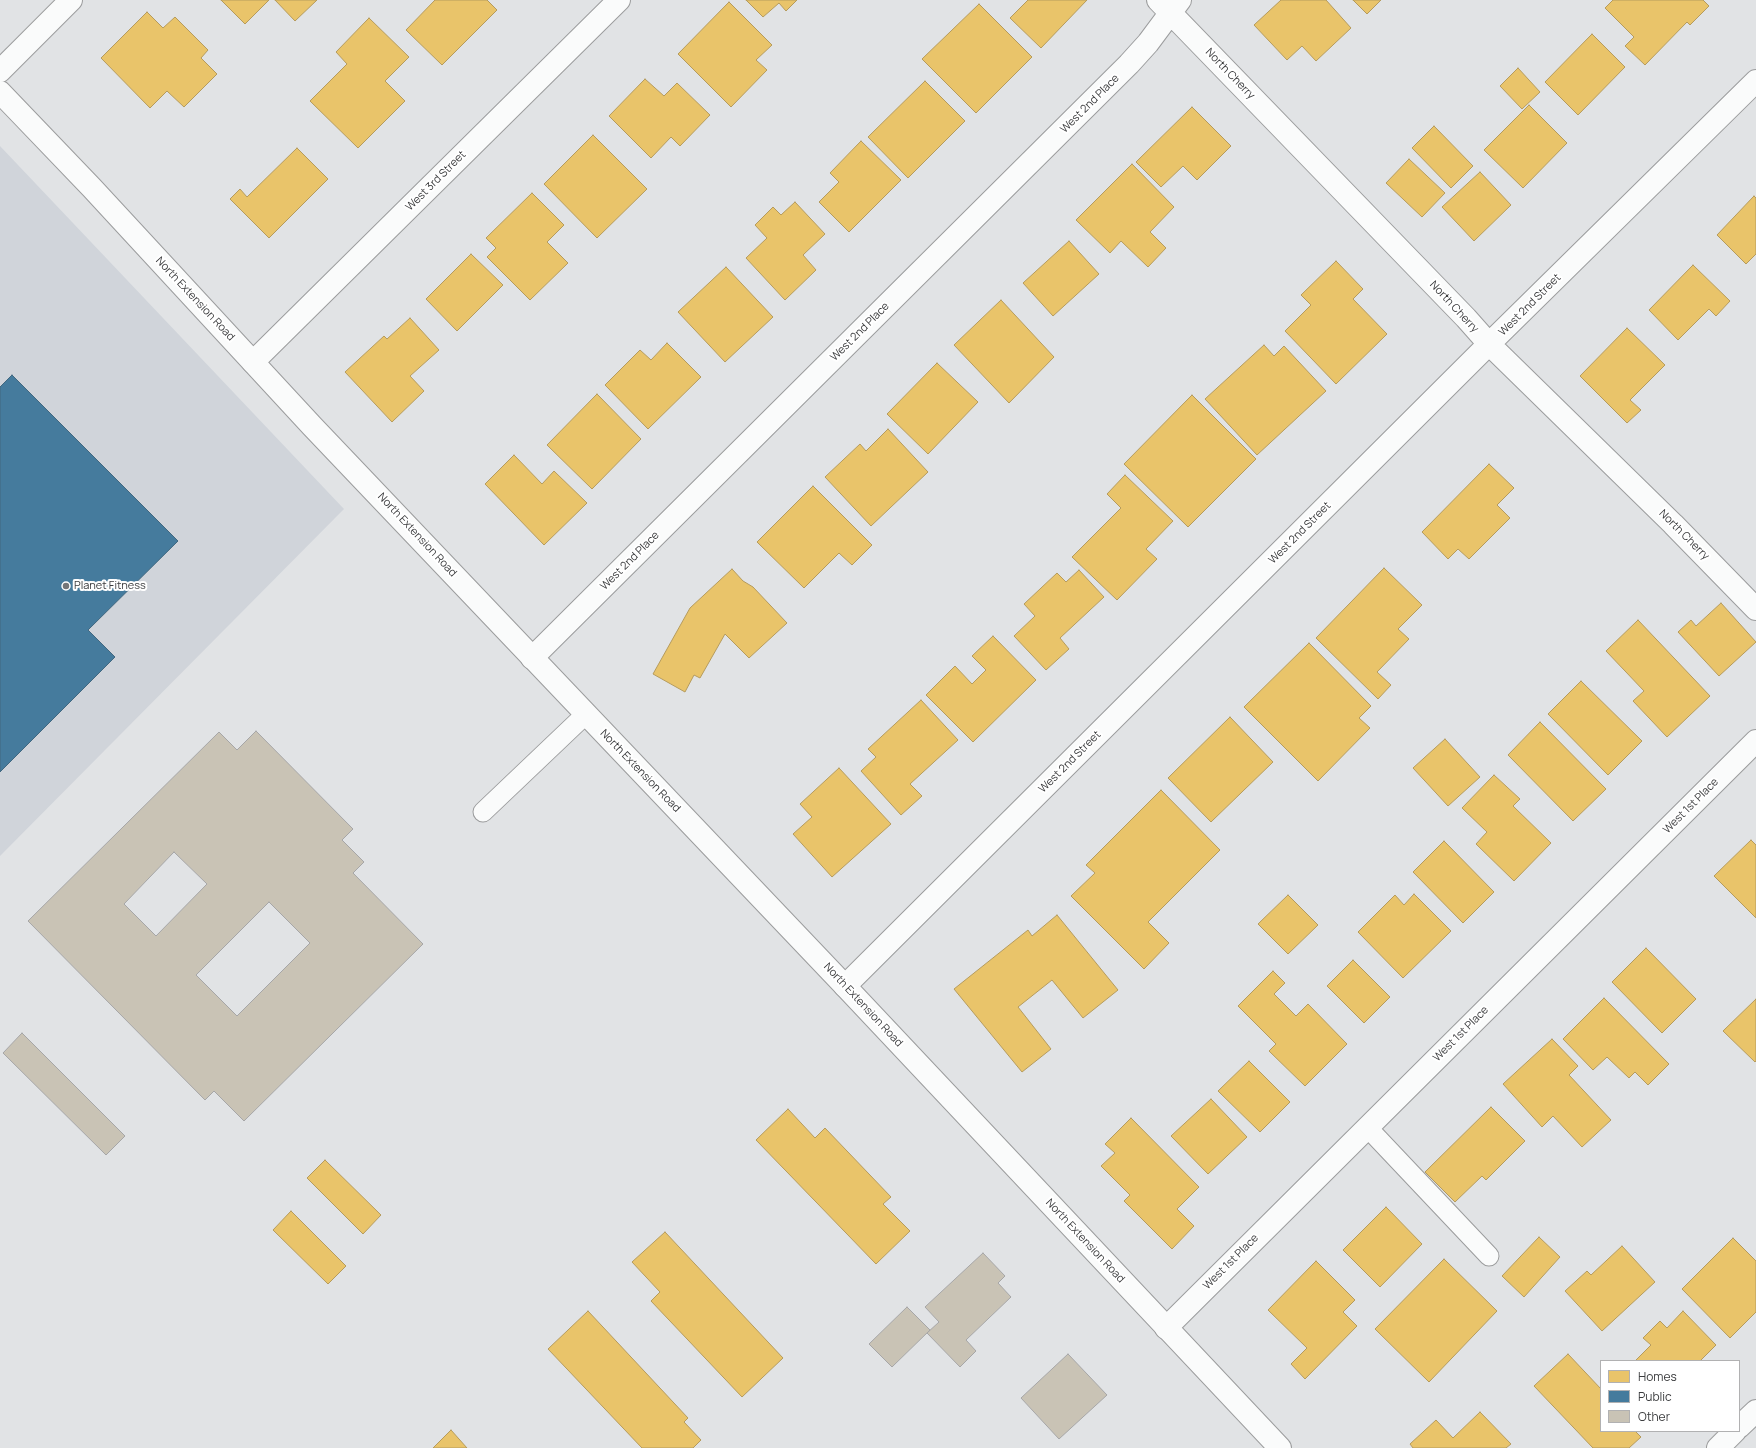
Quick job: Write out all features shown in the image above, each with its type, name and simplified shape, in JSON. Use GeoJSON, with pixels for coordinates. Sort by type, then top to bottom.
{"type":"FeatureCollection","features":[{"type":"Feature","properties":{"kind":"street"},"geometry":{"type":"LineString","coordinates":[[0,71],[71,0]]}},
{"type":"Feature","properties":{"kind":"street","name":"West 3rd Street"},"geometry":{"type":"LineString","coordinates":[[253,362],[619,0]]}},
{"type":"Feature","properties":{"kind":"street","name":"North Cherry"},"geometry":{"type":"LineString","coordinates":[[1170,4],[1489,344],[1673,524],[1756,609]]}},
{"type":"Feature","properties":{"kind":"street","name":"West 2nd Place"},"geometry":{"type":"LineString","coordinates":[[532,658],[1129,64],[1170,4]]}},
{"type":"Feature","properties":{"kind":"street","name":"West 2nd Street"},"geometry":{"type":"LineString","coordinates":[[845,986],[1489,344],[1756,81]]}},
{"type":"Feature","properties":{"kind":"street","name":"North Extension Road"},"geometry":{"type":"LineString","coordinates":[[0,92],[92,188],[253,362],[532,658],[845,986],[1280,1448]]}},
{"type":"Feature","properties":{"kind":"street","name":"West 1st Place"},"geometry":{"type":"LineString","coordinates":[[1166,1328],[1756,741]]}},
{"type":"Feature","properties":{"kind":"street"},"geometry":{"type":"LineString","coordinates":[[1740,1427],[1756,1410]]}},
{"type":"Feature","properties":{"kind":"street"},"geometry":{"type":"LineString","coordinates":[[1718,1448],[1734,1432]]}},
{"type":"Feature","properties":{"kind":"lane"},"geometry":{"type":"LineString","coordinates":[[483,812],[586,714]]}},
{"type":"Feature","properties":{"kind":"lane"},"geometry":{"type":"LineString","coordinates":[[1367,1128],[1489,1256]]}},
{"type":"Feature","properties":{"kind":"shaded area"},"geometry":{"type":"Polygon","coordinates":[[[0,146],[344,509],[0,856],[0,146]]]}},
{"type":"Feature","properties":{"kind":"building: Homes"},"geometry":{"type":"Polygon","coordinates":[[[221,0],[269,0],[245,24],[221,0]]]}},
{"type":"Feature","properties":{"kind":"building: Homes"},"geometry":{"type":"Polygon","coordinates":[[[275,0],[317,0],[295,21],[275,0]]]}},
{"type":"Feature","properties":{"kind":"building: Homes"},"geometry":{"type":"Polygon","coordinates":[[[435,0],[487,0],[497,10],[442,65],[406,30],[435,0]]]}},
{"type":"Feature","properties":{"kind":"building: Homes"},"geometry":{"type":"Polygon","coordinates":[[[746,0],[797,0],[786,11],[779,3],[763,17],[746,0]]]}},
{"type":"Feature","properties":{"kind":"building: Homes"},"geometry":{"type":"Polygon","coordinates":[[[1028,0],[1087,0],[1041,48],[1010,18],[1028,0]]]}},
{"type":"Feature","properties":{"kind":"building: Homes"},"geometry":{"type":"Polygon","coordinates":[[[1281,0],[1326,0],[1351,28],[1316,61],[1302,46],[1287,60],[1254,25],[1281,0]]]}},
{"type":"Feature","properties":{"kind":"building: Homes"},"geometry":{"type":"Polygon","coordinates":[[[1353,0],[1381,0],[1367,14],[1353,0]]]}},
{"type":"Feature","properties":{"kind":"building: Homes"},"geometry":{"type":"Polygon","coordinates":[[[1613,0],[1703,0],[1709,6],[1690,25],[1687,22],[1645,65],[1625,46],[1634,37],[1605,8],[1613,0]]]}},
{"type":"Feature","properties":{"kind":"building: Homes"},"geometry":{"type":"Polygon","coordinates":[[[729,2],[772,45],[756,60],[767,70],[731,107],[678,54],[729,2]]]}},
{"type":"Feature","properties":{"kind":"building: Homes"},"geometry":{"type":"Polygon","coordinates":[[[979,4],[1032,57],[976,113],[922,59],[979,4]]]}},
{"type":"Feature","properties":{"kind":"building: Homes"},"geometry":{"type":"Polygon","coordinates":[[[147,12],[163,28],[175,17],[208,50],[201,58],[217,74],[184,107],[167,91],[150,108],[101,58],[147,12]]]}},
{"type":"Feature","properties":{"kind":"building: Homes"},"geometry":{"type":"Polygon","coordinates":[[[369,18],[409,57],[385,81],[405,101],[358,148],[310,101],[347,64],[336,52],[369,18]]]}},
{"type":"Feature","properties":{"kind":"building: Homes"},"geometry":{"type":"Polygon","coordinates":[[[1592,34],[1625,67],[1578,115],[1545,82],[1592,34]]]}},
{"type":"Feature","properties":{"kind":"building: Homes"},"geometry":{"type":"Polygon","coordinates":[[[1518,68],[1540,92],[1522,109],[1500,86],[1518,68]]]}},
{"type":"Feature","properties":{"kind":"building: Homes"},"geometry":{"type":"Polygon","coordinates":[[[645,79],[664,96],[677,83],[710,115],[680,146],[671,137],[651,158],[609,116],[645,79]]]}},
{"type":"Feature","properties":{"kind":"building: Homes"},"geometry":{"type":"Polygon","coordinates":[[[925,81],[965,121],[908,178],[868,137],[925,81]]]}},
{"type":"Feature","properties":{"kind":"building: Homes"},"geometry":{"type":"Polygon","coordinates":[[[1529,105],[1567,143],[1523,188],[1484,150],[1529,105]]]}},
{"type":"Feature","properties":{"kind":"building: Homes"},"geometry":{"type":"Polygon","coordinates":[[[1192,107],[1231,146],[1197,180],[1183,166],[1161,187],[1136,162],[1192,107]]]}},
{"type":"Feature","properties":{"kind":"building: Homes"},"geometry":{"type":"Polygon","coordinates":[[[1434,126],[1473,166],[1451,188],[1412,148],[1434,126]]]}},
{"type":"Feature","properties":{"kind":"building: Homes"},"geometry":{"type":"Polygon","coordinates":[[[593,135],[647,189],[597,238],[544,184],[593,135]]]}},
{"type":"Feature","properties":{"kind":"building: Homes"},"geometry":{"type":"Polygon","coordinates":[[[861,141],[901,180],[849,232],[819,202],[839,182],[830,173],[861,141]]]}},
{"type":"Feature","properties":{"kind":"building: Homes"},"geometry":{"type":"Polygon","coordinates":[[[297,148],[328,179],[269,238],[230,199],[240,189],[247,197],[297,148]]]}},
{"type":"Feature","properties":{"kind":"building: Homes"},"geometry":{"type":"Polygon","coordinates":[[[1409,159],[1445,193],[1422,217],[1386,183],[1409,159]]]}},
{"type":"Feature","properties":{"kind":"building: Homes"},"geometry":{"type":"Polygon","coordinates":[[[1132,164],[1174,207],[1150,232],[1166,248],[1148,267],[1121,241],[1110,253],[1076,220],[1132,164]]]}},
{"type":"Feature","properties":{"kind":"building: Homes"},"geometry":{"type":"Polygon","coordinates":[[[1480,172],[1511,205],[1474,241],[1442,207],[1480,172]]]}},
{"type":"Feature","properties":{"kind":"building: Homes"},"geometry":{"type":"Polygon","coordinates":[[[532,193],[564,225],[547,242],[568,263],[530,300],[487,257],[496,248],[486,238],[532,193]]]}},
{"type":"Feature","properties":{"kind":"building: Homes"},"geometry":{"type":"Polygon","coordinates":[[[1754,196],[1756,198],[1756,254],[1746,264],[1717,235],[1754,196]]]}},
{"type":"Feature","properties":{"kind":"building: Homes"},"geometry":{"type":"Polygon","coordinates":[[[795,202],[825,234],[803,255],[816,270],[785,300],[746,258],[767,238],[755,225],[773,207],[781,215],[795,202]]]}},
{"type":"Feature","properties":{"kind":"building: Homes"},"geometry":{"type":"Polygon","coordinates":[[[1069,241],[1099,274],[1053,316],[1023,283],[1069,241]]]}},
{"type":"Feature","properties":{"kind":"building: Homes"},"geometry":{"type":"Polygon","coordinates":[[[471,254],[503,285],[457,331],[426,299],[471,254]]]}},
{"type":"Feature","properties":{"kind":"building: Homes"},"geometry":{"type":"Polygon","coordinates":[[[1336,261],[1363,289],[1353,299],[1387,334],[1336,384],[1285,331],[1311,305],[1301,295],[1336,261]]]}},
{"type":"Feature","properties":{"kind":"building: Homes"},"geometry":{"type":"Polygon","coordinates":[[[1693,265],[1730,301],[1716,316],[1709,309],[1678,340],[1649,310],[1693,265]]]}},
{"type":"Feature","properties":{"kind":"building: Homes"},"geometry":{"type":"Polygon","coordinates":[[[726,267],[773,317],[725,362],[678,312],[726,267]]]}},
{"type":"Feature","properties":{"kind":"building: Homes"},"geometry":{"type":"Polygon","coordinates":[[[1001,300],[1054,357],[1009,403],[954,345],[1001,300]]]}},
{"type":"Feature","properties":{"kind":"building: Homes"},"geometry":{"type":"Polygon","coordinates":[[[410,318],[439,350],[410,376],[424,391],[392,422],[345,372],[384,336],[387,339],[410,318]]]}},
{"type":"Feature","properties":{"kind":"building: Homes"},"geometry":{"type":"Polygon","coordinates":[[[1627,328],[1665,365],[1630,400],[1641,410],[1627,423],[1580,376],[1627,328]]]}},
{"type":"Feature","properties":{"kind":"building: Homes"},"geometry":{"type":"Polygon","coordinates":[[[667,343],[701,377],[648,429],[605,385],[640,350],[651,360],[667,343]]]}},
{"type":"Feature","properties":{"kind":"building: Homes"},"geometry":{"type":"Polygon","coordinates":[[[1264,345],[1274,356],[1284,346],[1326,391],[1257,455],[1205,399],[1264,345]]]}},
{"type":"Feature","properties":{"kind":"building: Homes"},"geometry":{"type":"Polygon","coordinates":[[[937,363],[978,402],[928,454],[887,414],[937,363]]]}},
{"type":"Feature","properties":{"kind":"building: Homes"},"geometry":{"type":"Polygon","coordinates":[[[597,394],[641,439],[592,489],[547,445],[597,394]]]}},
{"type":"Feature","properties":{"kind":"building: Homes"},"geometry":{"type":"Polygon","coordinates":[[[1192,395],[1256,459],[1188,527],[1124,464],[1192,395]]]}},
{"type":"Feature","properties":{"kind":"building: Homes"},"geometry":{"type":"Polygon","coordinates":[[[888,429],[928,472],[871,526],[825,477],[860,444],[866,451],[888,429]]]}},
{"type":"Feature","properties":{"kind":"building: Homes"},"geometry":{"type":"Polygon","coordinates":[[[514,455],[542,484],[554,471],[587,503],[544,545],[485,484],[514,455]]]}},
{"type":"Feature","properties":{"kind":"building: Homes"},"geometry":{"type":"Polygon","coordinates":[[[1489,464],[1514,488],[1497,505],[1510,518],[1469,559],[1458,549],[1448,559],[1422,532],[1489,464]]]}},
{"type":"Feature","properties":{"kind":"building: Homes"},"geometry":{"type":"Polygon","coordinates":[[[1125,475],[1173,521],[1146,549],[1157,559],[1117,600],[1072,557],[1121,508],[1107,494],[1125,475]]]}},
{"type":"Feature","properties":{"kind":"building: Homes"},"geometry":{"type":"Polygon","coordinates":[[[813,486],[872,545],[852,565],[839,553],[804,588],[757,542],[813,486]]]}},
{"type":"Feature","properties":{"kind":"building: Homes"},"geometry":{"type":"Polygon","coordinates":[[[1384,568],[1422,605],[1398,629],[1409,639],[1377,672],[1391,685],[1378,699],[1316,638],[1384,568]]]}},
{"type":"Feature","properties":{"kind":"building: Homes"},"geometry":{"type":"Polygon","coordinates":[[[732,569],[743,581],[753,587],[787,623],[749,658],[725,634],[700,678],[694,675],[685,692],[653,674],[690,608],[732,569]]]}},
{"type":"Feature","properties":{"kind":"building: Homes"},"geometry":{"type":"Polygon","coordinates":[[[1079,570],[1104,597],[1060,638],[1069,649],[1046,670],[1014,636],[1035,616],[1024,604],[1057,573],[1066,582],[1079,570]]]}},
{"type":"Feature","properties":{"kind":"building: Homes"},"geometry":{"type":"Polygon","coordinates":[[[1721,603],[1756,642],[1719,676],[1678,632],[1691,620],[1696,626],[1721,603]]]}},
{"type":"Feature","properties":{"kind":"building: Homes"},"geometry":{"type":"Polygon","coordinates":[[[1638,620],[1710,696],[1667,737],[1633,701],[1644,691],[1606,651],[1638,620]]]}},
{"type":"Feature","properties":{"kind":"building: Homes"},"geometry":{"type":"Polygon","coordinates":[[[993,636],[1036,680],[973,742],[926,695],[955,666],[972,684],[986,670],[972,656],[993,636]]]}},
{"type":"Feature","properties":{"kind":"building: Homes"},"geometry":{"type":"Polygon","coordinates":[[[1309,643],[1371,706],[1359,718],[1370,728],[1318,781],[1244,707],[1309,643]]]}},
{"type":"Feature","properties":{"kind":"building: Homes"},"geometry":{"type":"Polygon","coordinates":[[[1581,681],[1642,741],[1608,775],[1548,714],[1581,681]]]}},
{"type":"Feature","properties":{"kind":"building: Homes"},"geometry":{"type":"Polygon","coordinates":[[[921,700],[958,740],[910,784],[922,796],[901,815],[861,771],[876,757],[868,749],[921,700]]]}},
{"type":"Feature","properties":{"kind":"building: Homes"},"geometry":{"type":"Polygon","coordinates":[[[1230,717],[1273,762],[1211,822],[1168,778],[1230,717]]]}},
{"type":"Feature","properties":{"kind":"building: Homes"},"geometry":{"type":"Polygon","coordinates":[[[1540,722],[1606,789],[1573,821],[1508,755],[1540,722]]]}},
{"type":"Feature","properties":{"kind":"building: Homes"},"geometry":{"type":"Polygon","coordinates":[[[1445,739],[1480,777],[1448,806],[1413,768],[1445,739]]]}},
{"type":"Feature","properties":{"kind":"building: Homes"},"geometry":{"type":"Polygon","coordinates":[[[839,768],[891,824],[832,877],[793,834],[812,817],[800,804],[839,768]]]}},
{"type":"Feature","properties":{"kind":"building: Homes"},"geometry":{"type":"Polygon","coordinates":[[[1494,775],[1520,799],[1513,806],[1551,843],[1514,881],[1476,844],[1487,832],[1462,808],[1494,775]]]}},
{"type":"Feature","properties":{"kind":"building: Homes"},"geometry":{"type":"Polygon","coordinates":[[[1161,790],[1220,850],[1148,922],[1169,943],[1144,969],[1071,896],[1095,873],[1086,865],[1161,790]]]}},
{"type":"Feature","properties":{"kind":"building: Homes"},"geometry":{"type":"Polygon","coordinates":[[[1751,840],[1756,845],[1756,918],[1714,876],[1751,840]]]}},
{"type":"Feature","properties":{"kind":"building: Homes"},"geometry":{"type":"Polygon","coordinates":[[[1444,841],[1494,892],[1463,923],[1413,872],[1444,841]]]}},
{"type":"Feature","properties":{"kind":"building: Homes"},"geometry":{"type":"Polygon","coordinates":[[[1414,894],[1451,931],[1403,978],[1358,932],[1395,895],[1404,905],[1414,894]]]}},
{"type":"Feature","properties":{"kind":"building: Homes"},"geometry":{"type":"Polygon","coordinates":[[[1288,895],[1318,925],[1288,954],[1258,924],[1288,895]]]}},
{"type":"Feature","properties":{"kind":"building: Homes"},"geometry":{"type":"Polygon","coordinates":[[[1057,915],[1118,990],[1083,1018],[1052,980],[1018,1007],[1051,1049],[1022,1072],[954,989],[1028,930],[1032,936],[1057,915]]]}},
{"type":"Feature","properties":{"kind":"building: Homes"},"geometry":{"type":"Polygon","coordinates":[[[1646,948],[1696,999],[1662,1033],[1612,982],[1646,948]]]}},
{"type":"Feature","properties":{"kind":"building: Homes"},"geometry":{"type":"Polygon","coordinates":[[[1353,960],[1390,997],[1364,1023],[1327,986],[1353,960]]]}},
{"type":"Feature","properties":{"kind":"building: Homes"},"geometry":{"type":"Polygon","coordinates":[[[1273,971],[1285,983],[1274,994],[1296,1016],[1308,1004],[1347,1044],[1305,1086],[1269,1051],[1276,1044],[1238,1006],[1273,971]]]}},
{"type":"Feature","properties":{"kind":"building: Homes"},"geometry":{"type":"Polygon","coordinates":[[[1604,998],[1669,1064],[1648,1085],[1635,1072],[1629,1078],[1607,1057],[1593,1070],[1563,1039],[1604,998]]]}},
{"type":"Feature","properties":{"kind":"building: Homes"},"geometry":{"type":"Polygon","coordinates":[[[1756,999],[1756,1061],[1755,1062],[1723,1031],[1756,999]]]}},
{"type":"Feature","properties":{"kind":"building: Homes"},"geometry":{"type":"Polygon","coordinates":[[[1552,1039],[1578,1066],[1569,1075],[1611,1120],[1582,1147],[1553,1116],[1542,1127],[1503,1084],[1552,1039]]]}},
{"type":"Feature","properties":{"kind":"building: Homes"},"geometry":{"type":"Polygon","coordinates":[[[1249,1061],[1290,1102],[1260,1132],[1218,1091],[1249,1061]]]}},
{"type":"Feature","properties":{"kind":"building: Homes"},"geometry":{"type":"Polygon","coordinates":[[[1211,1099],[1247,1137],[1208,1174],[1171,1136],[1211,1099]]]}},
{"type":"Feature","properties":{"kind":"building: Homes"},"geometry":{"type":"Polygon","coordinates":[[[1491,1107],[1525,1141],[1486,1180],[1482,1176],[1455,1202],[1425,1172],[1491,1107]]]}},
{"type":"Feature","properties":{"kind":"building: Homes"},"geometry":{"type":"Polygon","coordinates":[[[788,1109],[815,1138],[825,1128],[891,1197],[883,1204],[910,1231],[876,1264],[756,1140],[788,1109]]]}},
{"type":"Feature","properties":{"kind":"building: Homes"},"geometry":{"type":"Polygon","coordinates":[[[1131,1118],[1199,1187],[1177,1209],[1194,1226],[1172,1249],[1124,1201],[1130,1195],[1101,1166],[1115,1153],[1105,1144],[1131,1118]]]}},
{"type":"Feature","properties":{"kind":"building: Homes"},"geometry":{"type":"Polygon","coordinates":[[[325,1160],[381,1215],[363,1234],[307,1178],[325,1160]]]}},
{"type":"Feature","properties":{"kind":"building: Homes"},"geometry":{"type":"Polygon","coordinates":[[[1386,1207],[1422,1244],[1380,1287],[1343,1250],[1386,1207]]]}},
{"type":"Feature","properties":{"kind":"building: Homes"},"geometry":{"type":"Polygon","coordinates":[[[291,1211],[346,1266],[328,1284],[273,1230],[291,1211]]]}},
{"type":"Feature","properties":{"kind":"building: Homes"},"geometry":{"type":"Polygon","coordinates":[[[665,1232],[783,1358],[742,1397],[651,1301],[660,1292],[632,1262],[665,1232]]]}},
{"type":"Feature","properties":{"kind":"building: Homes"},"geometry":{"type":"Polygon","coordinates":[[[1539,1237],[1560,1257],[1524,1297],[1502,1276],[1539,1237]]]}},
{"type":"Feature","properties":{"kind":"building: Homes"},"geometry":{"type":"Polygon","coordinates":[[[1733,1238],[1756,1261],[1756,1312],[1730,1338],[1682,1289],[1733,1238]]]}},
{"type":"Feature","properties":{"kind":"building: Homes"},"geometry":{"type":"Polygon","coordinates":[[[1622,1246],[1655,1282],[1602,1331],[1565,1291],[1587,1271],[1591,1275],[1622,1246]]]}},
{"type":"Feature","properties":{"kind":"building: Homes"},"geometry":{"type":"Polygon","coordinates":[[[1444,1259],[1497,1311],[1429,1382],[1375,1329],[1444,1259]]]}},
{"type":"Feature","properties":{"kind":"building: Homes"},"geometry":{"type":"Polygon","coordinates":[[[1316,1261],[1355,1300],[1343,1312],[1357,1326],[1305,1379],[1291,1364],[1307,1348],[1268,1310],[1316,1261]]]}},
{"type":"Feature","properties":{"kind":"building: Homes"},"geometry":{"type":"Polygon","coordinates":[[[588,1311],[688,1418],[684,1422],[701,1440],[693,1448],[642,1448],[548,1349],[588,1311]]]}},
{"type":"Feature","properties":{"kind":"building: Homes"},"geometry":{"type":"Polygon","coordinates":[[[1683,1311],[1716,1345],[1701,1360],[1636,1360],[1651,1345],[1643,1338],[1660,1321],[1667,1328],[1683,1311]]]}},
{"type":"Feature","properties":{"kind":"building: Homes"},"geometry":{"type":"Polygon","coordinates":[[[1568,1354],[1600,1388],[1600,1432],[1636,1432],[1641,1437],[1629,1448],[1593,1448],[1534,1386],[1568,1354]]]}},
{"type":"Feature","properties":{"kind":"building: Homes"},"geometry":{"type":"Polygon","coordinates":[[[1480,1412],[1511,1444],[1506,1448],[1413,1448],[1410,1444],[1436,1420],[1453,1438],[1480,1412]]]}},
{"type":"Feature","properties":{"kind":"building: Homes"},"geometry":{"type":"Polygon","coordinates":[[[451,1430],[467,1448],[433,1448],[451,1430]]]}},
{"type":"Feature","properties":{"kind":"building: Public","name":"Planet Fitness"},"geometry":{"type":"Polygon","coordinates":[[[12,375],[178,541],[88,630],[115,657],[0,772],[0,387],[12,375]]]}},
{"type":"Feature","properties":{"kind":"building: Other"},"geometry":{"type":"Polygon","coordinates":[[[256,731],[353,829],[342,840],[364,862],[353,873],[423,944],[244,1121],[214,1091],[205,1100],[28,921],[219,732],[237,750],[256,731]],[[174,852],[124,904],[156,936],[207,884],[174,852]],[[269,902],[196,975],[237,1016],[310,943],[269,902]]]}},
{"type":"Feature","properties":{"kind":"building: Other"},"geometry":{"type":"Polygon","coordinates":[[[22,1033],[125,1136],[106,1155],[3,1053],[22,1033]]]}},
{"type":"Feature","properties":{"kind":"building: Other"},"geometry":{"type":"Polygon","coordinates":[[[983,1253],[1005,1276],[998,1283],[1011,1297],[966,1340],[976,1351],[960,1367],[927,1333],[939,1322],[925,1307],[983,1253]]]}},
{"type":"Feature","properties":{"kind":"building: Other"},"geometry":{"type":"Polygon","coordinates":[[[907,1307],[930,1330],[892,1367],[869,1344],[907,1307]]]}},
{"type":"Feature","properties":{"kind":"building: Other"},"geometry":{"type":"Polygon","coordinates":[[[1068,1354],[1107,1395],[1059,1439],[1021,1398],[1068,1354]]]}},
{"type":"Feature","properties":{"kind":"place","name":"Planet Fitness"},"geometry":{"type":"Point","coordinates":[66,586]}}]}
